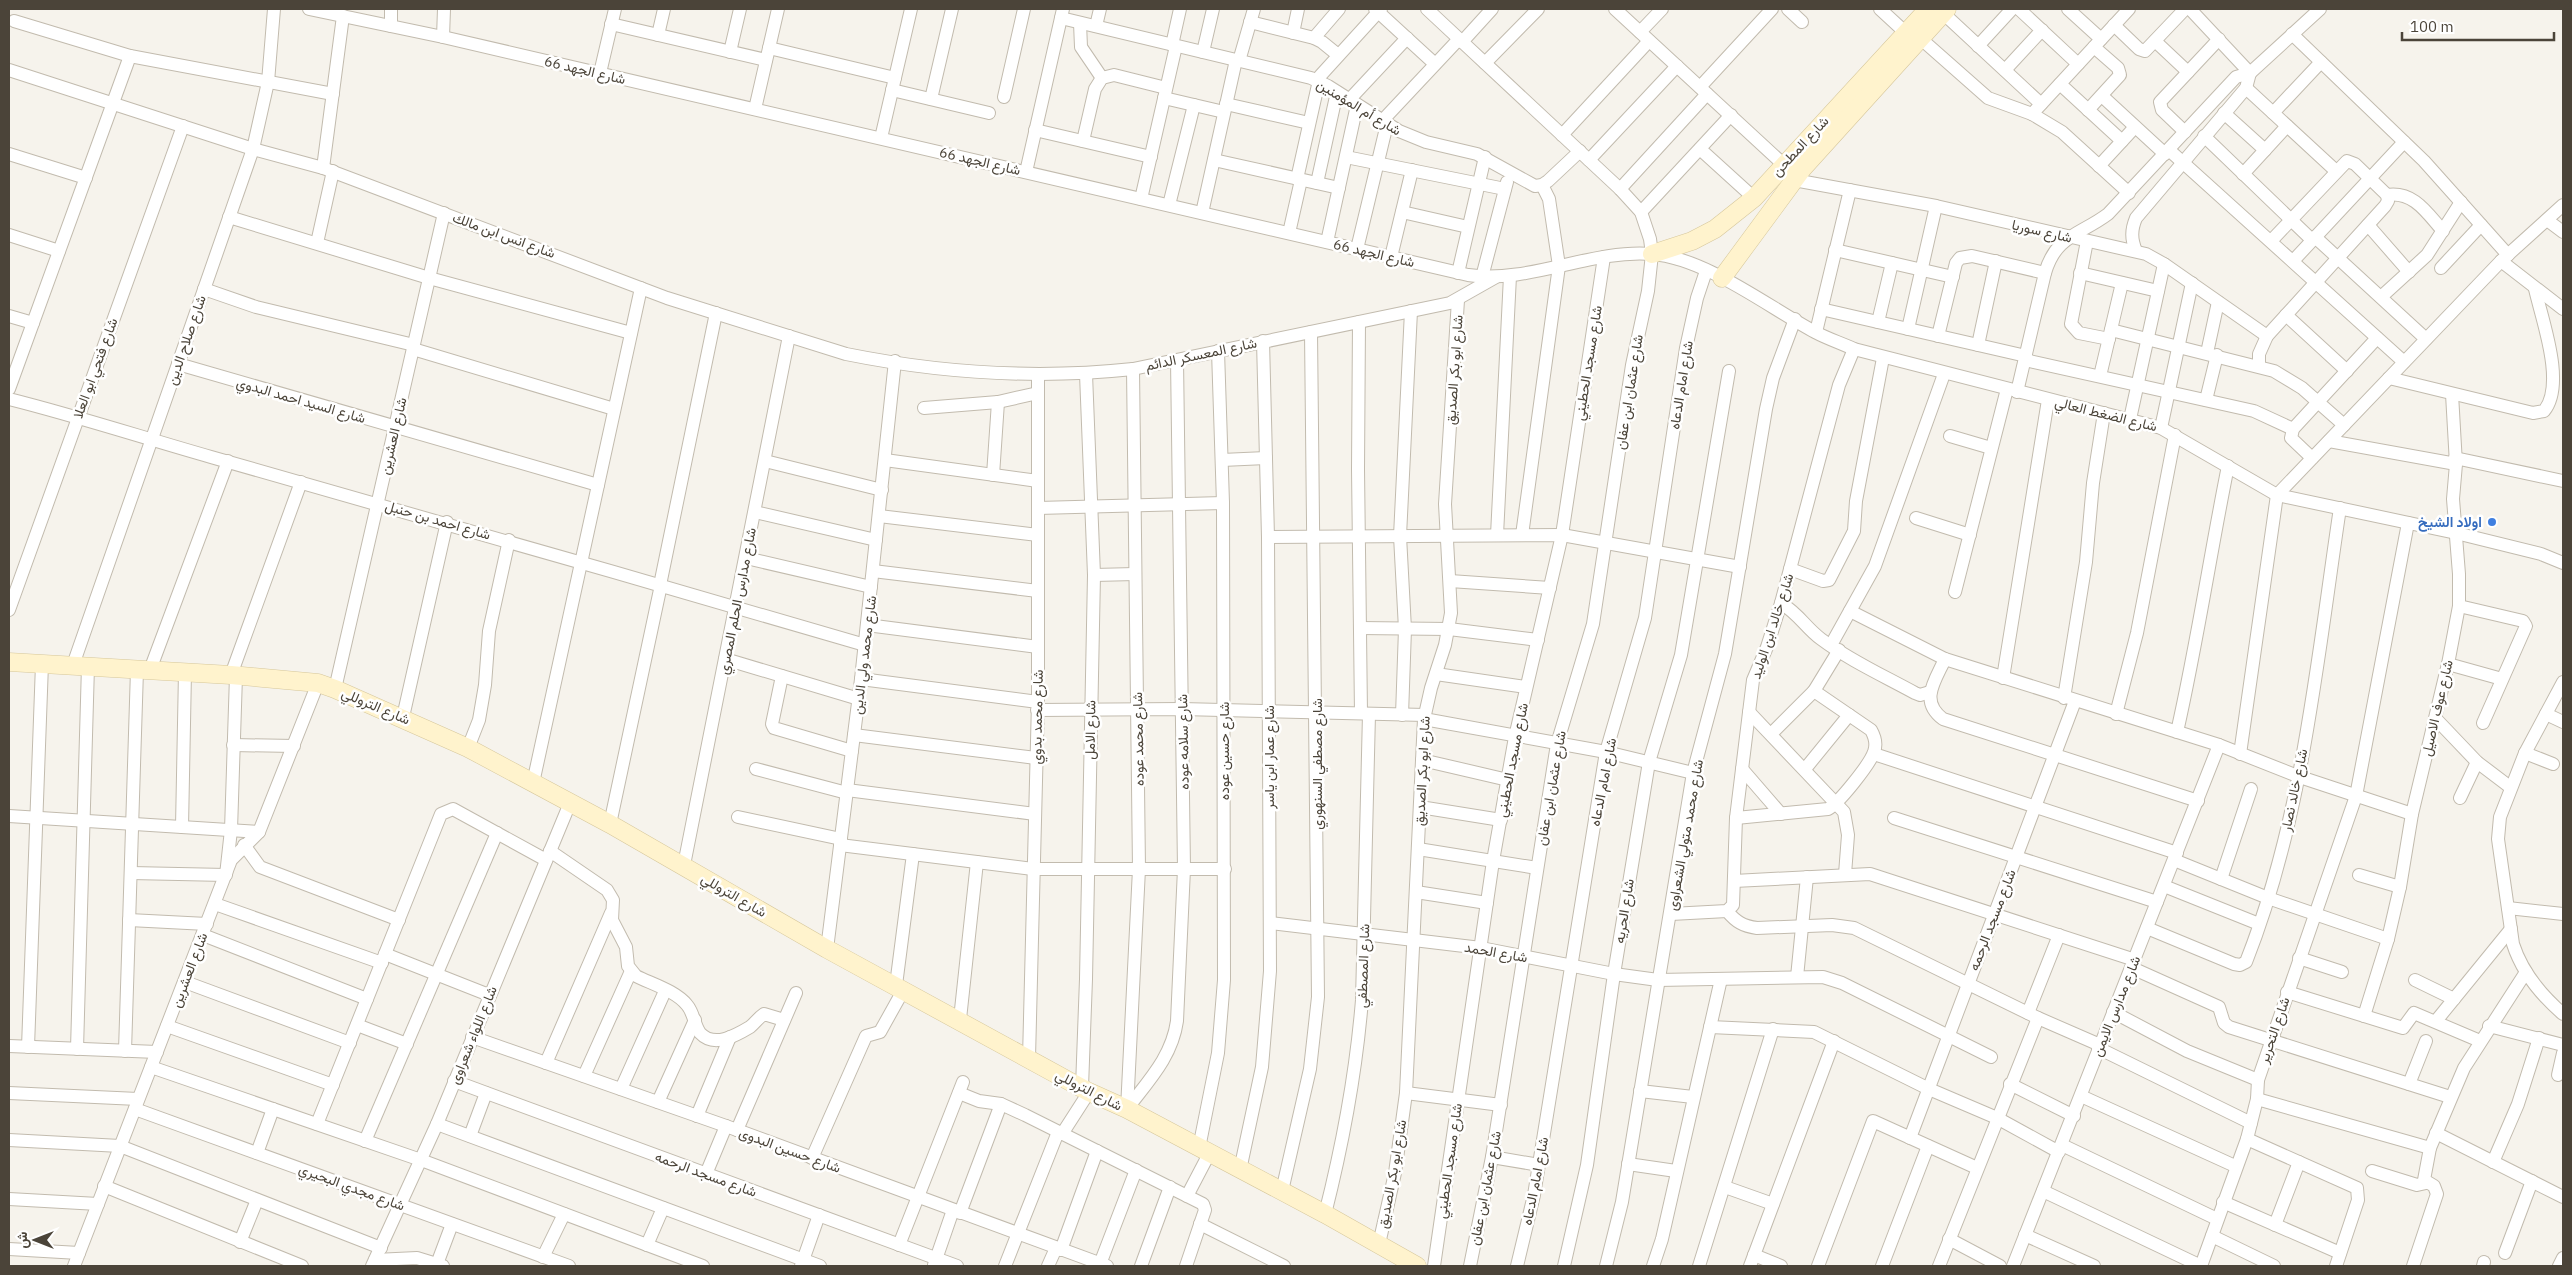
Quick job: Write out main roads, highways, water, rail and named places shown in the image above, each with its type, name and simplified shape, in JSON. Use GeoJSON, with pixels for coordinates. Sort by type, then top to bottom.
{"type":"FeatureCollection","features":[{"type":"Feature","properties":{"kind":"place","name":"اولاد الشيخ"},"geometry":{"type":"Point","coordinates":[2492,522]}}]}
